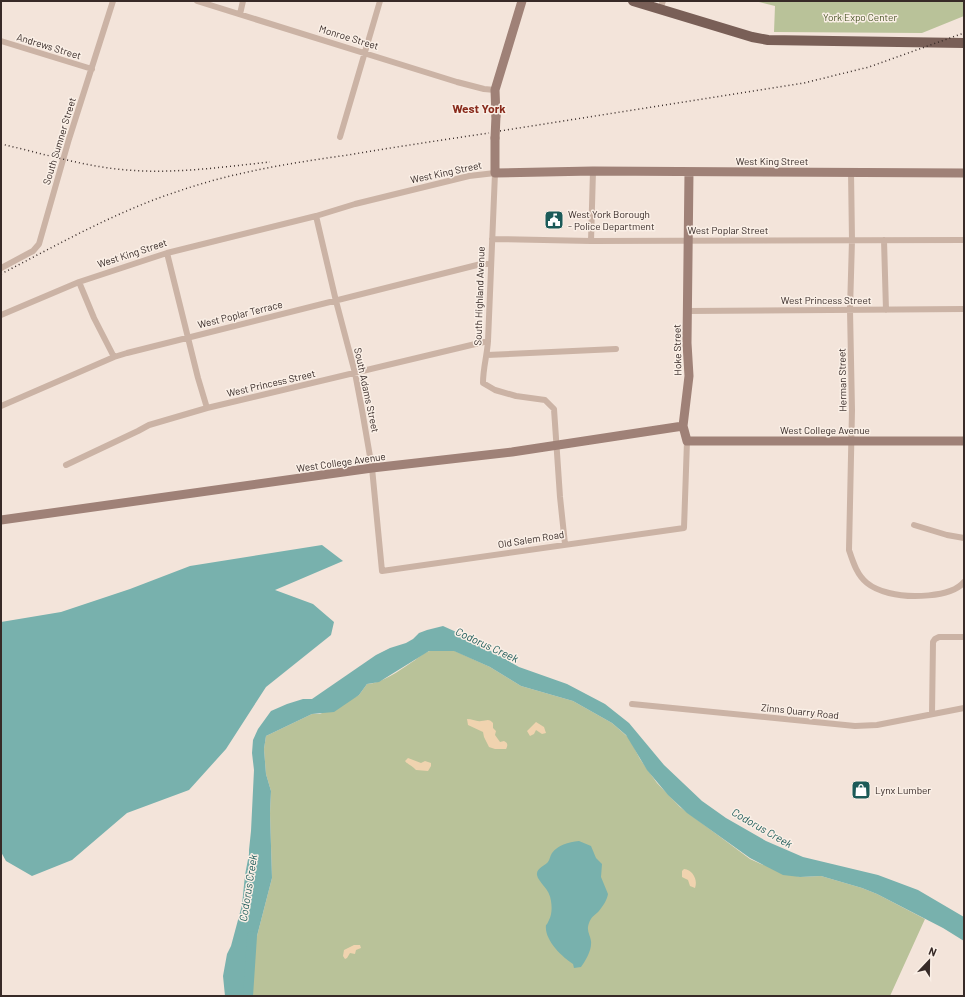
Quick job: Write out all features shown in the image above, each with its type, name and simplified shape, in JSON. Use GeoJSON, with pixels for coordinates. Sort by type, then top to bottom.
{"type":"FeatureCollection","features":[{"type":"Feature","properties":{"kind":"main road"},"geometry":{"type":"LineString","coordinates":[[633,1],[661,5],[752,37],[768,40],[964,43]]}},
{"type":"Feature","properties":{"kind":"street","name":"South Sumner Street"},"geometry":{"type":"LineString","coordinates":[[1,268],[33,251],[39,244],[69,139],[113,1]]}},
{"type":"Feature","properties":{"kind":"street","name":"Monroe Street"},"geometry":{"type":"LineString","coordinates":[[197,1],[458,82],[484,89],[495,90]]}},
{"type":"Feature","properties":{"kind":"street"},"geometry":{"type":"LineString","coordinates":[[240,14],[243,1]]}},
{"type":"Feature","properties":{"kind":"street"},"geometry":{"type":"LineString","coordinates":[[340,137],[380,1]]}},
{"type":"Feature","properties":{"kind":"street","name":"South Highland Avenue"},"geometry":{"type":"LineString","coordinates":[[522,1],[495,90],[495,173],[488,341],[487,355],[483,368],[483,383],[495,390],[516,396],[545,400],[554,410],[565,544]]}},
{"type":"Feature","properties":{"kind":"street","name":"Andrews Street"},"geometry":{"type":"LineString","coordinates":[[1,41],[92,69]]}},
{"type":"Feature","properties":{"kind":"street"},"geometry":{"type":"LineString","coordinates":[[591,241],[593,171]]}},
{"type":"Feature","properties":{"kind":"street","name":"West King Street"},"geometry":{"type":"LineString","coordinates":[[1,315],[79,282],[167,252],[316,216],[355,204],[469,176],[495,173],[593,171],[964,173]]}},
{"type":"Feature","properties":{"kind":"street","name":"Hoke Street"},"geometry":{"type":"LineString","coordinates":[[684,528],[687,441],[683,426],[689,376],[689,172]]}},
{"type":"Feature","properties":{"kind":"street","name":"Herman Street"},"geometry":{"type":"LineString","coordinates":[[851,172],[852,240],[850,310],[852,441],[849,550],[853,562],[866,582],[877,589],[889,593],[918,596],[942,593],[954,589],[964,582]]}},
{"type":"Feature","properties":{"kind":"street","name":"South Adams Street"},"geometry":{"type":"LineString","coordinates":[[316,216],[355,373],[372,468],[382,571]]}},
{"type":"Feature","properties":{"kind":"street","name":"West Poplar Street"},"geometry":{"type":"LineString","coordinates":[[492,239],[591,241],[964,240]]}},
{"type":"Feature","properties":{"kind":"street"},"geometry":{"type":"LineString","coordinates":[[884,240],[886,310]]}},
{"type":"Feature","properties":{"kind":"street"},"geometry":{"type":"LineString","coordinates":[[167,252],[198,378],[207,408]]}},
{"type":"Feature","properties":{"kind":"street","name":"West Poplar Terrace"},"geometry":{"type":"LineString","coordinates":[[1,406],[114,357],[188,337],[481,264],[491,264]]}},
{"type":"Feature","properties":{"kind":"street"},"geometry":{"type":"LineString","coordinates":[[79,282],[94,318],[114,357]]}},
{"type":"Feature","properties":{"kind":"street","name":"West Princess Street"},"geometry":{"type":"LineString","coordinates":[[688,311],[964,309]]}},
{"type":"Feature","properties":{"kind":"street","name":"West Princess Street"},"geometry":{"type":"LineString","coordinates":[[66,465],[149,425],[207,408],[488,341]]}},
{"type":"Feature","properties":{"kind":"street"},"geometry":{"type":"LineString","coordinates":[[487,355],[616,349]]}},
{"type":"Feature","properties":{"kind":"street","name":"West College Avenue"},"geometry":{"type":"LineString","coordinates":[[1,520],[372,468],[512,452],[683,426]]}},
{"type":"Feature","properties":{"kind":"street","name":"West College Avenue"},"geometry":{"type":"LineString","coordinates":[[687,441],[964,441]]}},
{"type":"Feature","properties":{"kind":"street"},"geometry":{"type":"LineString","coordinates":[[914,525],[947,535],[964,538]]}},
{"type":"Feature","properties":{"kind":"street","name":"Old Salem Road"},"geometry":{"type":"LineString","coordinates":[[382,571],[684,528]]}},
{"type":"Feature","properties":{"kind":"street"},"geometry":{"type":"LineString","coordinates":[[932,714],[933,642],[938,637],[964,637]]}},
{"type":"Feature","properties":{"kind":"street","name":"Zinns Quarry Road"},"geometry":{"type":"LineString","coordinates":[[632,704],[855,726],[877,725],[964,708]]}},
{"type":"Feature","properties":{"kind":"green space","name":"York Expo Center"},"geometry":{"type":"Polygon","coordinates":[[[755,1],[964,1],[964,16],[922,33],[774,32],[775,6],[755,1]]]}},
{"type":"Feature","properties":{"kind":"green space"},"geometry":{"type":"Polygon","coordinates":[[[434,650],[455,651],[490,667],[521,686],[573,701],[612,723],[629,738],[640,759],[657,783],[680,807],[750,859],[800,877],[821,876],[862,888],[877,894],[925,919],[890,996],[246,996],[245,978],[247,958],[257,936],[272,878],[270,813],[271,791],[266,774],[264,749],[266,736],[312,714],[320,714],[359,695],[367,684],[390,676],[424,653],[434,650]]]}},
{"type":"Feature","properties":{"kind":"sand"},"geometry":{"type":"Polygon","coordinates":[[[467,719],[491,721],[493,723],[493,728],[496,731],[495,735],[500,742],[504,741],[507,743],[506,749],[495,749],[489,747],[483,732],[468,725],[467,719]]]}},
{"type":"Feature","properties":{"kind":"sand"},"geometry":{"type":"Polygon","coordinates":[[[536,722],[544,727],[546,733],[542,734],[536,730],[534,734],[530,736],[527,731],[536,722]]]}},
{"type":"Feature","properties":{"kind":"sand"},"geometry":{"type":"Polygon","coordinates":[[[408,758],[421,763],[425,761],[431,763],[431,766],[428,771],[416,770],[405,761],[408,758]]]}},
{"type":"Feature","properties":{"kind":"sand"},"geometry":{"type":"Polygon","coordinates":[[[684,869],[690,871],[694,876],[696,882],[695,888],[690,886],[688,880],[682,877],[682,871],[684,869]]]}},
{"type":"Feature","properties":{"kind":"sand"},"geometry":{"type":"Polygon","coordinates":[[[354,945],[360,945],[361,948],[356,950],[355,954],[350,953],[345,959],[343,956],[344,950],[354,945]]]}},
{"type":"Feature","properties":{"kind":"water"},"geometry":{"type":"Polygon","coordinates":[[[322,545],[343,561],[275,590],[313,604],[334,622],[331,635],[266,687],[226,749],[189,790],[127,813],[72,860],[32,876],[6,861],[1,852],[1,622],[61,612],[130,589],[190,566],[322,545]]]}},
{"type":"Feature","properties":{"kind":"water"},"geometry":{"type":"Polygon","coordinates":[[[443,626],[474,640],[519,667],[567,684],[605,704],[629,723],[664,765],[702,801],[726,818],[766,841],[803,857],[878,875],[918,890],[964,917],[964,941],[943,928],[877,894],[862,888],[821,876],[800,877],[783,875],[750,858],[687,813],[668,795],[647,770],[626,735],[612,723],[573,701],[521,686],[490,667],[454,651],[429,651],[379,682],[367,684],[359,695],[334,712],[312,714],[266,736],[264,749],[266,774],[271,791],[270,813],[272,878],[257,936],[247,958],[245,978],[246,996],[225,996],[223,976],[227,954],[231,946],[242,905],[249,854],[254,770],[252,753],[253,740],[258,729],[271,711],[303,699],[312,699],[376,655],[390,648],[406,643],[419,633],[443,626]]]}},
{"type":"Feature","properties":{"kind":"water"},"geometry":{"type":"Polygon","coordinates":[[[579,841],[591,846],[596,858],[602,864],[601,877],[608,894],[603,905],[592,918],[588,926],[591,939],[591,948],[588,955],[581,967],[574,968],[573,964],[555,948],[546,931],[546,925],[551,915],[551,901],[549,893],[538,878],[537,873],[539,869],[548,862],[552,853],[557,848],[567,843],[579,841]]]}},
{"type":"Feature","properties":{"kind":"waterway","name":"Codorus Creek"},"geometry":{"type":"LineString","coordinates":[[248,996],[252,936]]}},
{"type":"Feature","properties":{"kind":"railway"},"geometry":{"type":"LineString","coordinates":[[500,131],[804,83],[869,67],[964,33]]}},
{"type":"Feature","properties":{"kind":"railway"},"geometry":{"type":"LineString","coordinates":[[1,274],[66,240],[133,208],[200,184],[242,173],[284,165],[489,133]]}},
{"type":"Feature","properties":{"kind":"railway"},"geometry":{"type":"LineString","coordinates":[[1,144],[80,163],[127,170],[181,171],[270,162]]}},
{"type":"Feature","properties":{"kind":"place","name":"West York Borough - Police Department"},"geometry":{"type":"Point","coordinates":[554,220]}},
{"type":"Feature","properties":{"kind":"place","name":"Lynx Lumber"},"geometry":{"type":"Point","coordinates":[861,790]}},
{"type":"Feature","properties":{"kind":"district","name":"West York"},"geometry":{"type":"Point","coordinates":[479,109]}}]}
